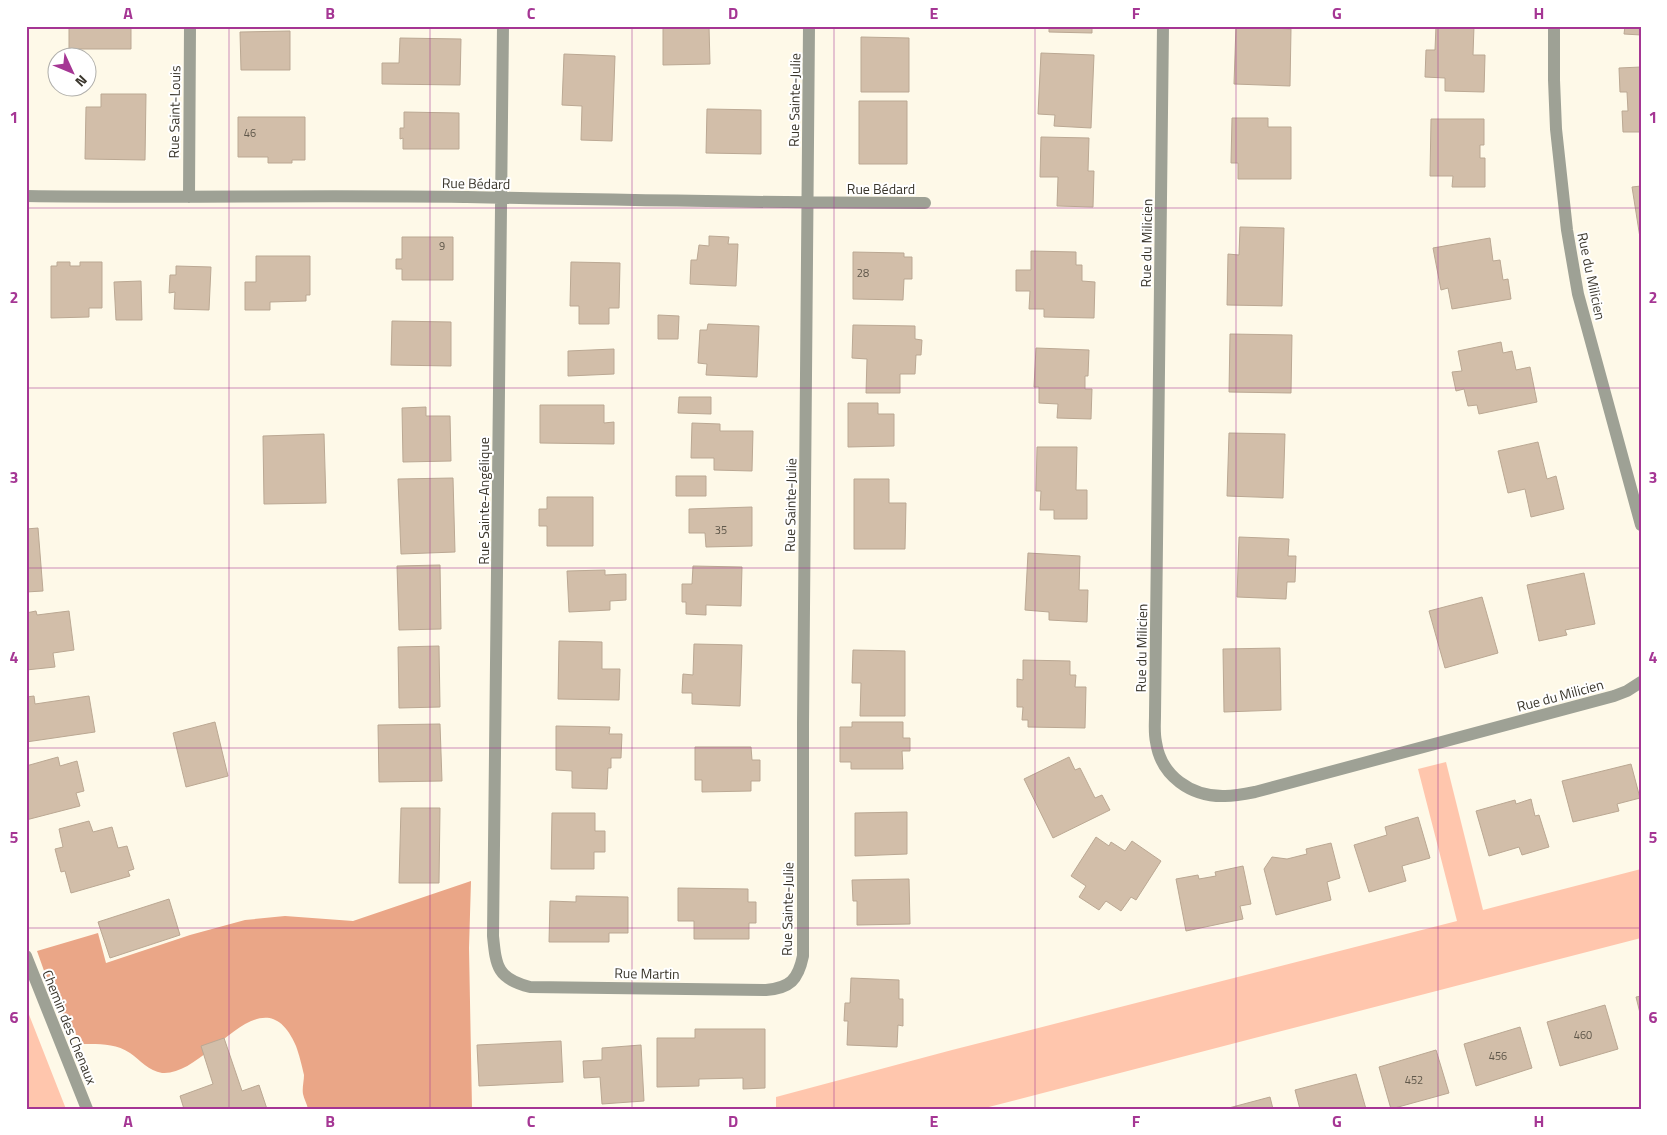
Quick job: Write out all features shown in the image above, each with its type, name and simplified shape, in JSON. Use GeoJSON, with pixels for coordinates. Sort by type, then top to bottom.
{"type":"FeatureCollection","features":[{"type":"Feature","properties":{"kind":"street","name":"Rue Saint-Louis"},"geometry":{"type":"LineString","coordinates":[[188,198],[190,26]]}},
{"type":"Feature","properties":{"kind":"street","name":"Rue Sainte-Angélique"},"geometry":{"type":"LineString","coordinates":[[502,974],[496,964],[493,936],[503,26]]}},
{"type":"Feature","properties":{"kind":"street","name":"Rue Sainte-Julie"},"geometry":{"type":"LineString","coordinates":[[792,981],[801,965],[803,946],[809,26]]}},
{"type":"Feature","properties":{"kind":"street","name":"Rue du Milicien"},"geometry":{"type":"LineString","coordinates":[[1163,26],[1155,715],[1156,742],[1165,768],[1183,786],[1222,796],[1236,795],[1274,787],[1614,696],[1627,691],[1641,682]]}},
{"type":"Feature","properties":{"kind":"street","name":"Rue du Milicien"},"geometry":{"type":"LineString","coordinates":[[1554,26],[1556,130],[1566,230],[1578,294],[1641,525]]}},
{"type":"Feature","properties":{"kind":"street","name":"Rue Bédard"},"geometry":{"type":"LineString","coordinates":[[26,196],[500,198],[925,203]]}},
{"type":"Feature","properties":{"kind":"street","name":"Chemin des Chenaux"},"geometry":{"type":"LineString","coordinates":[[26,956],[87,1109]]}},
{"type":"Feature","properties":{"kind":"street","name":"Rue Martin"},"geometry":{"type":"LineString","coordinates":[[502,974],[520,985],[542,987],[766,990],[783,988],[792,981]]}},
{"type":"Feature","properties":{"kind":"shaded area"},"geometry":{"type":"Polygon","coordinates":[[[1446,762],[1483,910],[1641,869],[1641,938],[981,1109],[776,1109],[776,1097],[1457,921],[1418,769],[1446,762]]]}},
{"type":"Feature","properties":{"kind":"shaded area"},"geometry":{"type":"Polygon","coordinates":[[[471,881],[469,948],[472,1109],[308,1109],[303,1094],[304,1075],[296,1046],[282,1025],[267,1018],[251,1021],[233,1032],[198,1060],[180,1070],[157,1072],[119,1047],[82,1044],[54,999],[37,951],[98,933],[106,963],[190,935],[245,920],[285,916],[353,921],[471,881]]]}},
{"type":"Feature","properties":{"kind":"shaded area"},"geometry":{"type":"Polygon","coordinates":[[[26,1007],[66,1109],[26,1109],[26,1007]]]}},
{"type":"Feature","properties":{"kind":"building"},"geometry":{"type":"Polygon","coordinates":[[[69,26],[131,26],[131,49],[69,48],[69,26]]]}},
{"type":"Feature","properties":{"kind":"building"},"geometry":{"type":"Polygon","coordinates":[[[663,26],[709,26],[710,64],[663,65],[663,26]]]}},
{"type":"Feature","properties":{"kind":"building"},"geometry":{"type":"Polygon","coordinates":[[[1049,26],[1092,26],[1092,33],[1049,32],[1049,26]]]}},
{"type":"Feature","properties":{"kind":"building"},"geometry":{"type":"Polygon","coordinates":[[[1236,26],[1291,29],[1290,86],[1234,84],[1236,26]]]}},
{"type":"Feature","properties":{"kind":"building"},"geometry":{"type":"Polygon","coordinates":[[[1436,26],[1474,26],[1473,55],[1485,55],[1484,92],[1445,91],[1445,78],[1425,77],[1426,50],[1435,50],[1436,26]]]}},
{"type":"Feature","properties":{"kind":"building"},"geometry":{"type":"Polygon","coordinates":[[[1625,26],[1641,26],[1641,35],[1624,34],[1625,26]]]}},
{"type":"Feature","properties":{"kind":"building"},"geometry":{"type":"Polygon","coordinates":[[[290,31],[290,70],[241,70],[240,32],[290,31]]]}},
{"type":"Feature","properties":{"kind":"building"},"geometry":{"type":"Polygon","coordinates":[[[861,37],[909,38],[909,92],[861,92],[861,37]]]}},
{"type":"Feature","properties":{"kind":"building"},"geometry":{"type":"Polygon","coordinates":[[[400,38],[461,39],[460,85],[382,84],[382,63],[399,63],[400,38]]]}},
{"type":"Feature","properties":{"kind":"building"},"geometry":{"type":"Polygon","coordinates":[[[1041,53],[1094,55],[1091,128],[1054,126],[1055,115],[1038,114],[1041,53]]]}},
{"type":"Feature","properties":{"kind":"building"},"geometry":{"type":"Polygon","coordinates":[[[564,54],[615,56],[612,141],[581,140],[582,106],[562,105],[564,54]]]}},
{"type":"Feature","properties":{"kind":"building"},"geometry":{"type":"Polygon","coordinates":[[[1641,67],[1641,132],[1623,132],[1622,111],[1628,111],[1627,92],[1620,92],[1619,68],[1641,67]]]}},
{"type":"Feature","properties":{"kind":"building"},"geometry":{"type":"Polygon","coordinates":[[[101,94],[146,94],[145,160],[85,159],[86,107],[101,107],[101,94]]]}},
{"type":"Feature","properties":{"kind":"building"},"geometry":{"type":"Polygon","coordinates":[[[859,101],[907,101],[907,164],[859,164],[859,101]]]}},
{"type":"Feature","properties":{"kind":"building"},"geometry":{"type":"Polygon","coordinates":[[[707,109],[761,110],[761,154],[706,153],[707,109]]]}},
{"type":"Feature","properties":{"kind":"building"},"geometry":{"type":"Polygon","coordinates":[[[404,112],[459,113],[459,149],[403,149],[403,138],[400,139],[400,128],[404,128],[404,112]]]}},
{"type":"Feature","properties":{"kind":"building"},"geometry":{"type":"Polygon","coordinates":[[[238,117],[305,117],[305,160],[292,160],[292,163],[268,163],[268,157],[238,157],[238,117]]]}},
{"type":"Feature","properties":{"kind":"building"},"geometry":{"type":"Polygon","coordinates":[[[1232,118],[1268,118],[1268,127],[1291,127],[1291,179],[1238,179],[1238,163],[1231,163],[1232,118]]]}},
{"type":"Feature","properties":{"kind":"building"},"geometry":{"type":"Polygon","coordinates":[[[1431,119],[1484,119],[1484,145],[1480,145],[1480,158],[1485,158],[1485,187],[1452,187],[1453,176],[1430,176],[1431,119]]]}},
{"type":"Feature","properties":{"kind":"building"},"geometry":{"type":"Polygon","coordinates":[[[1041,137],[1089,138],[1088,171],[1094,171],[1093,207],[1057,206],[1058,177],[1040,177],[1041,137]]]}},
{"type":"Feature","properties":{"kind":"building"},"geometry":{"type":"Polygon","coordinates":[[[1641,186],[1641,244],[1632,187],[1641,186]]]}},
{"type":"Feature","properties":{"kind":"building"},"geometry":{"type":"Polygon","coordinates":[[[1240,227],[1284,228],[1282,306],[1227,305],[1228,254],[1239,255],[1240,227]]]}},
{"type":"Feature","properties":{"kind":"building"},"geometry":{"type":"Polygon","coordinates":[[[709,236],[729,237],[728,244],[738,244],[736,286],[690,284],[691,260],[697,260],[699,245],[709,246],[709,236]]]}},
{"type":"Feature","properties":{"kind":"building"},"geometry":{"type":"Polygon","coordinates":[[[402,237],[453,237],[453,280],[402,280],[402,269],[396,269],[396,259],[402,259],[402,237]]]}},
{"type":"Feature","properties":{"kind":"building"},"geometry":{"type":"Polygon","coordinates":[[[1490,238],[1493,261],[1500,260],[1503,280],[1508,279],[1511,299],[1452,309],[1448,288],[1441,290],[1433,248],[1490,238]]]}},
{"type":"Feature","properties":{"kind":"building"},"geometry":{"type":"Polygon","coordinates":[[[1031,251],[1076,252],[1076,265],[1082,265],[1082,281],[1095,282],[1094,318],[1044,317],[1044,309],[1029,309],[1030,291],[1016,291],[1016,270],[1031,270],[1031,251]]]}},
{"type":"Feature","properties":{"kind":"building"},"geometry":{"type":"Polygon","coordinates":[[[853,252],[904,253],[904,257],[912,257],[912,279],[904,279],[903,300],[853,299],[853,252]]]}},
{"type":"Feature","properties":{"kind":"building"},"geometry":{"type":"Polygon","coordinates":[[[256,256],[310,256],[310,295],[306,295],[306,301],[270,302],[270,310],[245,310],[245,282],[256,282],[256,256]]]}},
{"type":"Feature","properties":{"kind":"building"},"geometry":{"type":"Polygon","coordinates":[[[57,262],[70,262],[70,266],[80,266],[80,262],[102,262],[102,308],[89,308],[89,317],[51,318],[51,266],[57,266],[57,262]]]}},
{"type":"Feature","properties":{"kind":"building"},"geometry":{"type":"Polygon","coordinates":[[[571,262],[620,263],[619,308],[609,308],[609,324],[579,324],[579,306],[570,306],[571,262]]]}},
{"type":"Feature","properties":{"kind":"building"},"geometry":{"type":"Polygon","coordinates":[[[176,266],[211,267],[209,310],[174,309],[175,292],[169,293],[170,275],[176,275],[176,266]]]}},
{"type":"Feature","properties":{"kind":"building"},"geometry":{"type":"Polygon","coordinates":[[[141,281],[142,320],[116,320],[114,282],[141,281]]]}},
{"type":"Feature","properties":{"kind":"building"},"geometry":{"type":"Polygon","coordinates":[[[658,315],[679,316],[678,339],[658,339],[658,315]]]}},
{"type":"Feature","properties":{"kind":"building"},"geometry":{"type":"Polygon","coordinates":[[[392,321],[451,322],[451,366],[391,365],[392,321]]]}},
{"type":"Feature","properties":{"kind":"building"},"geometry":{"type":"Polygon","coordinates":[[[708,324],[759,326],[757,377],[706,375],[707,364],[698,363],[700,330],[707,330],[708,324]]]}},
{"type":"Feature","properties":{"kind":"building"},"geometry":{"type":"Polygon","coordinates":[[[853,325],[915,326],[915,339],[922,340],[921,355],[916,355],[915,374],[900,374],[900,393],[866,393],[867,359],[852,358],[853,325]]]}},
{"type":"Feature","properties":{"kind":"building"},"geometry":{"type":"Polygon","coordinates":[[[1230,334],[1292,335],[1291,393],[1229,392],[1230,334]]]}},
{"type":"Feature","properties":{"kind":"building"},"geometry":{"type":"Polygon","coordinates":[[[1501,342],[1503,353],[1512,351],[1516,370],[1530,367],[1537,402],[1479,414],[1477,405],[1468,406],[1464,389],[1456,391],[1452,372],[1462,371],[1458,351],[1501,342]]]}},
{"type":"Feature","properties":{"kind":"building"},"geometry":{"type":"Polygon","coordinates":[[[1036,348],[1089,350],[1088,376],[1085,376],[1085,389],[1092,389],[1091,419],[1057,418],[1058,404],[1039,403],[1039,387],[1034,387],[1036,348]]]}},
{"type":"Feature","properties":{"kind":"building"},"geometry":{"type":"Polygon","coordinates":[[[614,349],[614,374],[568,376],[568,351],[614,349]]]}},
{"type":"Feature","properties":{"kind":"building"},"geometry":{"type":"Polygon","coordinates":[[[679,397],[711,397],[711,414],[678,413],[679,397]]]}},
{"type":"Feature","properties":{"kind":"building"},"geometry":{"type":"Polygon","coordinates":[[[848,403],[878,403],[878,414],[894,414],[894,446],[848,447],[848,403]]]}},
{"type":"Feature","properties":{"kind":"building"},"geometry":{"type":"Polygon","coordinates":[[[540,405],[604,405],[604,423],[614,422],[614,444],[540,443],[540,405]]]}},
{"type":"Feature","properties":{"kind":"building"},"geometry":{"type":"Polygon","coordinates":[[[426,407],[426,416],[450,416],[451,461],[403,462],[402,408],[426,407]]]}},
{"type":"Feature","properties":{"kind":"building"},"geometry":{"type":"Polygon","coordinates":[[[692,423],[720,424],[720,431],[753,431],[752,471],[714,470],[714,458],[691,458],[692,423]]]}},
{"type":"Feature","properties":{"kind":"building"},"geometry":{"type":"Polygon","coordinates":[[[1229,433],[1285,434],[1283,498],[1227,496],[1229,433]]]}},
{"type":"Feature","properties":{"kind":"building"},"geometry":{"type":"Polygon","coordinates":[[[324,434],[326,503],[264,504],[263,436],[324,434]]]}},
{"type":"Feature","properties":{"kind":"building"},"geometry":{"type":"Polygon","coordinates":[[[1538,442],[1547,479],[1556,476],[1564,509],[1531,517],[1525,489],[1508,493],[1498,451],[1538,442]]]}},
{"type":"Feature","properties":{"kind":"building"},"geometry":{"type":"Polygon","coordinates":[[[1037,447],[1077,447],[1076,490],[1087,490],[1087,519],[1054,519],[1054,510],[1040,510],[1041,491],[1036,491],[1037,447]]]}},
{"type":"Feature","properties":{"kind":"building"},"geometry":{"type":"Polygon","coordinates":[[[676,476],[706,476],[706,496],[676,496],[676,476]]]}},
{"type":"Feature","properties":{"kind":"building"},"geometry":{"type":"Polygon","coordinates":[[[453,478],[455,552],[401,554],[398,479],[453,478]]]}},
{"type":"Feature","properties":{"kind":"building"},"geometry":{"type":"Polygon","coordinates":[[[854,479],[889,479],[889,503],[906,503],[905,549],[854,549],[854,479]]]}},
{"type":"Feature","properties":{"kind":"building"},"geometry":{"type":"Polygon","coordinates":[[[547,497],[593,497],[593,546],[547,546],[547,526],[539,526],[539,509],[547,509],[547,497]]]}},
{"type":"Feature","properties":{"kind":"building"},"geometry":{"type":"Polygon","coordinates":[[[752,507],[752,546],[706,547],[705,533],[689,533],[689,509],[752,507]]]}},
{"type":"Feature","properties":{"kind":"building"},"geometry":{"type":"Polygon","coordinates":[[[38,528],[43,591],[26,592],[26,529],[38,528]]]}},
{"type":"Feature","properties":{"kind":"building"},"geometry":{"type":"Polygon","coordinates":[[[1239,537],[1289,539],[1288,556],[1296,556],[1295,582],[1287,582],[1286,599],[1237,597],[1239,537]]]}},
{"type":"Feature","properties":{"kind":"building"},"geometry":{"type":"Polygon","coordinates":[[[1028,553],[1080,556],[1079,590],[1088,590],[1087,622],[1049,620],[1049,612],[1025,610],[1028,553]]]}},
{"type":"Feature","properties":{"kind":"building"},"geometry":{"type":"Polygon","coordinates":[[[440,565],[441,629],[399,630],[397,566],[440,565]]]}},
{"type":"Feature","properties":{"kind":"building"},"geometry":{"type":"Polygon","coordinates":[[[693,566],[742,567],[741,606],[706,605],[706,615],[686,614],[686,602],[682,602],[682,584],[692,584],[693,566]]]}},
{"type":"Feature","properties":{"kind":"building"},"geometry":{"type":"Polygon","coordinates":[[[605,570],[605,575],[626,574],[626,600],[610,601],[610,610],[569,612],[567,571],[605,570]]]}},
{"type":"Feature","properties":{"kind":"building"},"geometry":{"type":"Polygon","coordinates":[[[1584,573],[1595,624],[1565,630],[1567,635],[1539,641],[1527,585],[1584,573]]]}},
{"type":"Feature","properties":{"kind":"building"},"geometry":{"type":"Polygon","coordinates":[[[1482,597],[1498,653],[1445,668],[1429,611],[1482,597]]]}},
{"type":"Feature","properties":{"kind":"building"},"geometry":{"type":"Polygon","coordinates":[[[36,611],[37,615],[69,611],[74,650],[53,653],[55,667],[26,670],[26,613],[36,611]]]}},
{"type":"Feature","properties":{"kind":"building"},"geometry":{"type":"Polygon","coordinates":[[[559,641],[602,642],[602,669],[620,669],[619,700],[558,699],[559,641]]]}},
{"type":"Feature","properties":{"kind":"building"},"geometry":{"type":"Polygon","coordinates":[[[694,644],[742,645],[740,706],[692,704],[692,693],[682,693],[683,674],[693,675],[694,644]]]}},
{"type":"Feature","properties":{"kind":"building"},"geometry":{"type":"Polygon","coordinates":[[[439,646],[440,707],[399,708],[398,647],[439,646]]]}},
{"type":"Feature","properties":{"kind":"building"},"geometry":{"type":"Polygon","coordinates":[[[1280,648],[1281,710],[1224,712],[1223,649],[1280,648]]]}},
{"type":"Feature","properties":{"kind":"building"},"geometry":{"type":"Polygon","coordinates":[[[853,650],[905,651],[905,716],[860,716],[861,683],[852,683],[853,650]]]}},
{"type":"Feature","properties":{"kind":"building"},"geometry":{"type":"Polygon","coordinates":[[[1023,660],[1070,661],[1070,675],[1076,675],[1075,687],[1086,687],[1085,728],[1028,727],[1028,720],[1022,720],[1023,707],[1017,707],[1017,679],[1023,680],[1023,660]]]}},
{"type":"Feature","properties":{"kind":"building"},"geometry":{"type":"Polygon","coordinates":[[[34,696],[35,704],[89,696],[95,732],[26,742],[26,697],[34,696]]]}},
{"type":"Feature","properties":{"kind":"building"},"geometry":{"type":"Polygon","coordinates":[[[215,722],[228,776],[186,787],[173,733],[215,722]]]}},
{"type":"Feature","properties":{"kind":"building"},"geometry":{"type":"Polygon","coordinates":[[[852,722],[903,722],[903,738],[910,738],[910,751],[902,751],[903,769],[851,769],[851,762],[840,762],[840,727],[852,727],[852,722]]]}},
{"type":"Feature","properties":{"kind":"building"},"geometry":{"type":"Polygon","coordinates":[[[440,724],[442,781],[379,782],[378,725],[440,724]]]}},
{"type":"Feature","properties":{"kind":"building"},"geometry":{"type":"Polygon","coordinates":[[[556,726],[610,727],[609,734],[622,734],[621,758],[611,758],[611,768],[608,768],[607,789],[572,788],[572,771],[556,770],[556,726]]]}},
{"type":"Feature","properties":{"kind":"building"},"geometry":{"type":"Polygon","coordinates":[[[695,747],[751,747],[752,760],[760,760],[760,781],[751,781],[751,791],[702,792],[702,780],[695,780],[695,747]]]}},
{"type":"Feature","properties":{"kind":"building"},"geometry":{"type":"Polygon","coordinates":[[[58,757],[60,766],[77,761],[84,791],[76,793],[80,806],[26,820],[26,766],[58,757]]]}},
{"type":"Feature","properties":{"kind":"building"},"geometry":{"type":"Polygon","coordinates":[[[1069,757],[1075,770],[1080,768],[1095,798],[1102,795],[1110,810],[1053,838],[1024,779],[1069,757]]]}},
{"type":"Feature","properties":{"kind":"building"},"geometry":{"type":"Polygon","coordinates":[[[1631,764],[1640,798],[1617,804],[1619,811],[1573,822],[1562,781],[1631,764]]]}},
{"type":"Feature","properties":{"kind":"building"},"geometry":{"type":"Polygon","coordinates":[[[1531,799],[1535,816],[1539,815],[1549,847],[1522,855],[1519,847],[1489,856],[1476,811],[1515,800],[1516,804],[1531,799]]]}},
{"type":"Feature","properties":{"kind":"building"},"geometry":{"type":"Polygon","coordinates":[[[401,808],[440,808],[439,883],[399,883],[401,808]]]}},
{"type":"Feature","properties":{"kind":"building"},"geometry":{"type":"Polygon","coordinates":[[[907,812],[907,854],[855,856],[855,813],[907,812]]]}},
{"type":"Feature","properties":{"kind":"building"},"geometry":{"type":"Polygon","coordinates":[[[552,813],[595,813],[595,831],[605,831],[605,852],[594,852],[594,869],[551,869],[552,813]]]}},
{"type":"Feature","properties":{"kind":"building"},"geometry":{"type":"Polygon","coordinates":[[[1418,817],[1430,858],[1402,866],[1406,881],[1369,892],[1354,845],[1387,835],[1385,827],[1418,817]]]}},
{"type":"Feature","properties":{"kind":"building"},"geometry":{"type":"Polygon","coordinates":[[[89,821],[93,832],[112,827],[118,848],[127,846],[134,869],[128,871],[130,876],[71,893],[65,871],[61,872],[55,849],[63,847],[59,829],[89,821]]]}},
{"type":"Feature","properties":{"kind":"building"},"geometry":{"type":"Polygon","coordinates":[[[1096,837],[1109,846],[1111,842],[1125,851],[1132,841],[1161,861],[1136,900],[1131,897],[1121,911],[1106,901],[1099,910],[1079,897],[1086,886],[1071,876],[1096,837]]]}},
{"type":"Feature","properties":{"kind":"building"},"geometry":{"type":"Polygon","coordinates":[[[1331,843],[1340,878],[1327,882],[1331,900],[1276,915],[1264,869],[1272,857],[1287,859],[1307,854],[1306,849],[1331,843]]]}},
{"type":"Feature","properties":{"kind":"building"},"geometry":{"type":"Polygon","coordinates":[[[1243,866],[1251,904],[1240,906],[1243,919],[1186,931],[1176,879],[1198,875],[1199,879],[1216,876],[1215,872],[1243,866]]]}},
{"type":"Feature","properties":{"kind":"building"},"geometry":{"type":"Polygon","coordinates":[[[909,879],[910,924],[857,925],[857,901],[853,901],[852,880],[909,879]]]}},
{"type":"Feature","properties":{"kind":"building"},"geometry":{"type":"Polygon","coordinates":[[[678,888],[748,889],[748,902],[756,902],[756,923],[749,923],[749,939],[694,939],[694,921],[678,921],[678,888]]]}},
{"type":"Feature","properties":{"kind":"building"},"geometry":{"type":"Polygon","coordinates":[[[576,896],[628,897],[628,933],[609,933],[609,942],[549,942],[550,901],[576,902],[576,896]]]}},
{"type":"Feature","properties":{"kind":"building"},"geometry":{"type":"Polygon","coordinates":[[[169,899],[180,935],[110,958],[98,922],[169,899]]]}},
{"type":"Feature","properties":{"kind":"building"},"geometry":{"type":"Polygon","coordinates":[[[851,978],[899,980],[899,999],[903,999],[903,1026],[898,1025],[897,1047],[847,1045],[848,1021],[844,1021],[845,1003],[850,1003],[851,978]]]}},
{"type":"Feature","properties":{"kind":"building"},"geometry":{"type":"Polygon","coordinates":[[[1641,996],[1641,1017],[1636,997],[1641,996]]]}},
{"type":"Feature","properties":{"kind":"building"},"geometry":{"type":"Polygon","coordinates":[[[1605,1005],[1618,1049],[1560,1066],[1547,1022],[1605,1005]]]}},
{"type":"Feature","properties":{"kind":"building"},"geometry":{"type":"Polygon","coordinates":[[[1520,1027],[1532,1068],[1476,1086],[1464,1044],[1520,1027]]]}},
{"type":"Feature","properties":{"kind":"building"},"geometry":{"type":"Polygon","coordinates":[[[695,1029],[765,1029],[765,1088],[743,1089],[743,1078],[699,1079],[699,1086],[657,1087],[657,1038],[695,1038],[695,1029]]]}},
{"type":"Feature","properties":{"kind":"building"},"geometry":{"type":"Polygon","coordinates":[[[224,1038],[242,1091],[259,1085],[267,1109],[184,1109],[180,1096],[213,1084],[201,1046],[224,1038]]]}},
{"type":"Feature","properties":{"kind":"building"},"geometry":{"type":"Polygon","coordinates":[[[561,1041],[563,1082],[479,1086],[477,1045],[561,1041]]]}},
{"type":"Feature","properties":{"kind":"building"},"geometry":{"type":"Polygon","coordinates":[[[641,1045],[644,1101],[602,1104],[600,1077],[584,1078],[583,1061],[602,1060],[602,1048],[641,1045]]]}},
{"type":"Feature","properties":{"kind":"building"},"geometry":{"type":"Polygon","coordinates":[[[1436,1050],[1449,1093],[1391,1109],[1379,1067],[1436,1050]]]}},
{"type":"Feature","properties":{"kind":"building"},"geometry":{"type":"Polygon","coordinates":[[[1356,1074],[1366,1109],[1300,1109],[1295,1090],[1356,1074]]]}},
{"type":"Feature","properties":{"kind":"building"},"geometry":{"type":"Polygon","coordinates":[[[1270,1097],[1273,1109],[1225,1109],[1270,1097]]]}}]}
